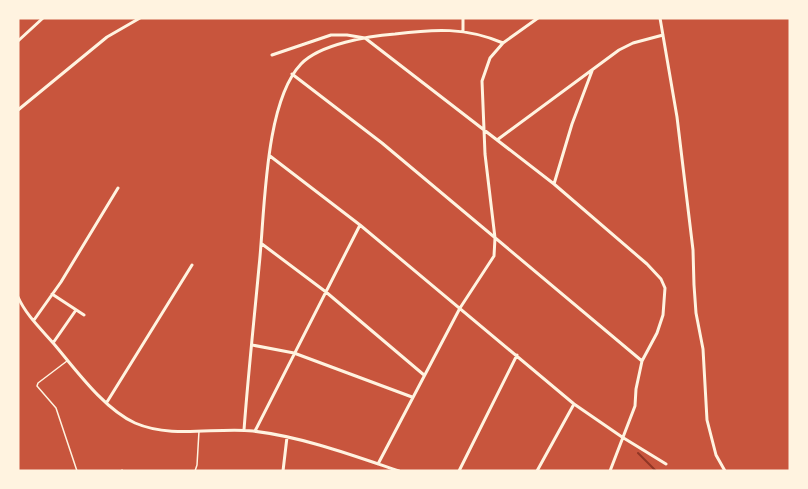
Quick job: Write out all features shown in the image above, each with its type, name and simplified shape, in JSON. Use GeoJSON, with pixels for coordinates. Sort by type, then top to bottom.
{"type":"FeatureCollection","features":[{"type":"Feature","properties":{"kind":"street"},"geometry":{"type":"LineString","coordinates":[[18,110],[107,37],[140,18]]}},
{"type":"Feature","properties":{"kind":"street"},"geometry":{"type":"LineString","coordinates":[[463,18],[463,31]]}},
{"type":"Feature","properties":{"kind":"street"},"geometry":{"type":"LineString","coordinates":[[378,464],[460,308],[489,264],[495,248],[483,129],[482,81],[490,58],[503,43],[538,18]]}},
{"type":"Feature","properties":{"kind":"street"},"geometry":{"type":"LineString","coordinates":[[660,18],[677,117],[693,250],[696,304],[703,349],[707,420],[716,455],[725,471]]}},
{"type":"Feature","properties":{"kind":"street"},"geometry":{"type":"LineString","coordinates":[[18,41],[40,19]]}},
{"type":"Feature","properties":{"kind":"street"},"geometry":{"type":"LineString","coordinates":[[244,430],[269,155],[282,95],[292,74],[302,62],[317,52],[365,38],[412,32],[463,31],[477,33],[503,43]]}},
{"type":"Feature","properties":{"kind":"street"},"geometry":{"type":"LineString","coordinates":[[272,55],[332,35],[365,38],[554,184],[647,264],[661,279],[665,288],[663,315],[657,333],[642,361],[635,406],[610,471]]}},
{"type":"Feature","properties":{"kind":"street"},"geometry":{"type":"LineString","coordinates":[[496,140],[619,50],[633,43],[663,35]]}},
{"type":"Feature","properties":{"kind":"street"},"geometry":{"type":"LineString","coordinates":[[554,184],[592,69]]}},
{"type":"Feature","properties":{"kind":"street"},"geometry":{"type":"LineString","coordinates":[[292,74],[382,143],[642,361]]}},
{"type":"Feature","properties":{"kind":"street"},"geometry":{"type":"LineString","coordinates":[[269,155],[360,225],[574,404],[666,464]]}},
{"type":"Feature","properties":{"kind":"street"},"geometry":{"type":"LineString","coordinates":[[34,320],[118,188]]}},
{"type":"Feature","properties":{"kind":"street"},"geometry":{"type":"LineString","coordinates":[[255,431],[360,225]]}},
{"type":"Feature","properties":{"kind":"street"},"geometry":{"type":"LineString","coordinates":[[262,244],[326,292],[424,375]]}},
{"type":"Feature","properties":{"kind":"street"},"geometry":{"type":"LineString","coordinates":[[106,402],[192,265]]}},
{"type":"Feature","properties":{"kind":"street"},"geometry":{"type":"LineString","coordinates":[[52,294],[84,315]]}},
{"type":"Feature","properties":{"kind":"street"},"geometry":{"type":"LineString","coordinates":[[18,297],[53,343],[106,402],[122,416],[136,424],[152,428],[255,431],[287,437],[399,471]]}},
{"type":"Feature","properties":{"kind":"street"},"geometry":{"type":"LineString","coordinates":[[53,343],[76,310]]}},
{"type":"Feature","properties":{"kind":"street"},"geometry":{"type":"LineString","coordinates":[[252,345],[294,353],[412,397]]}},
{"type":"Feature","properties":{"kind":"street"},"geometry":{"type":"LineString","coordinates":[[459,471],[517,355]]}},
{"type":"Feature","properties":{"kind":"street"},"geometry":{"type":"LineString","coordinates":[[537,471],[574,404]]}},
{"type":"Feature","properties":{"kind":"street"},"geometry":{"type":"LineString","coordinates":[[283,471],[287,437]]}},
{"type":"Feature","properties":{"kind":"lane"},"geometry":{"type":"LineString","coordinates":[[68,360],[37,386],[56,408],[77,471]]}},
{"type":"Feature","properties":{"kind":"lane"},"geometry":{"type":"LineString","coordinates":[[195,471],[199,430]]}},
{"type":"Feature","properties":{"kind":"waterway"},"geometry":{"type":"LineString","coordinates":[[638,453],[656,471]]}}]}
